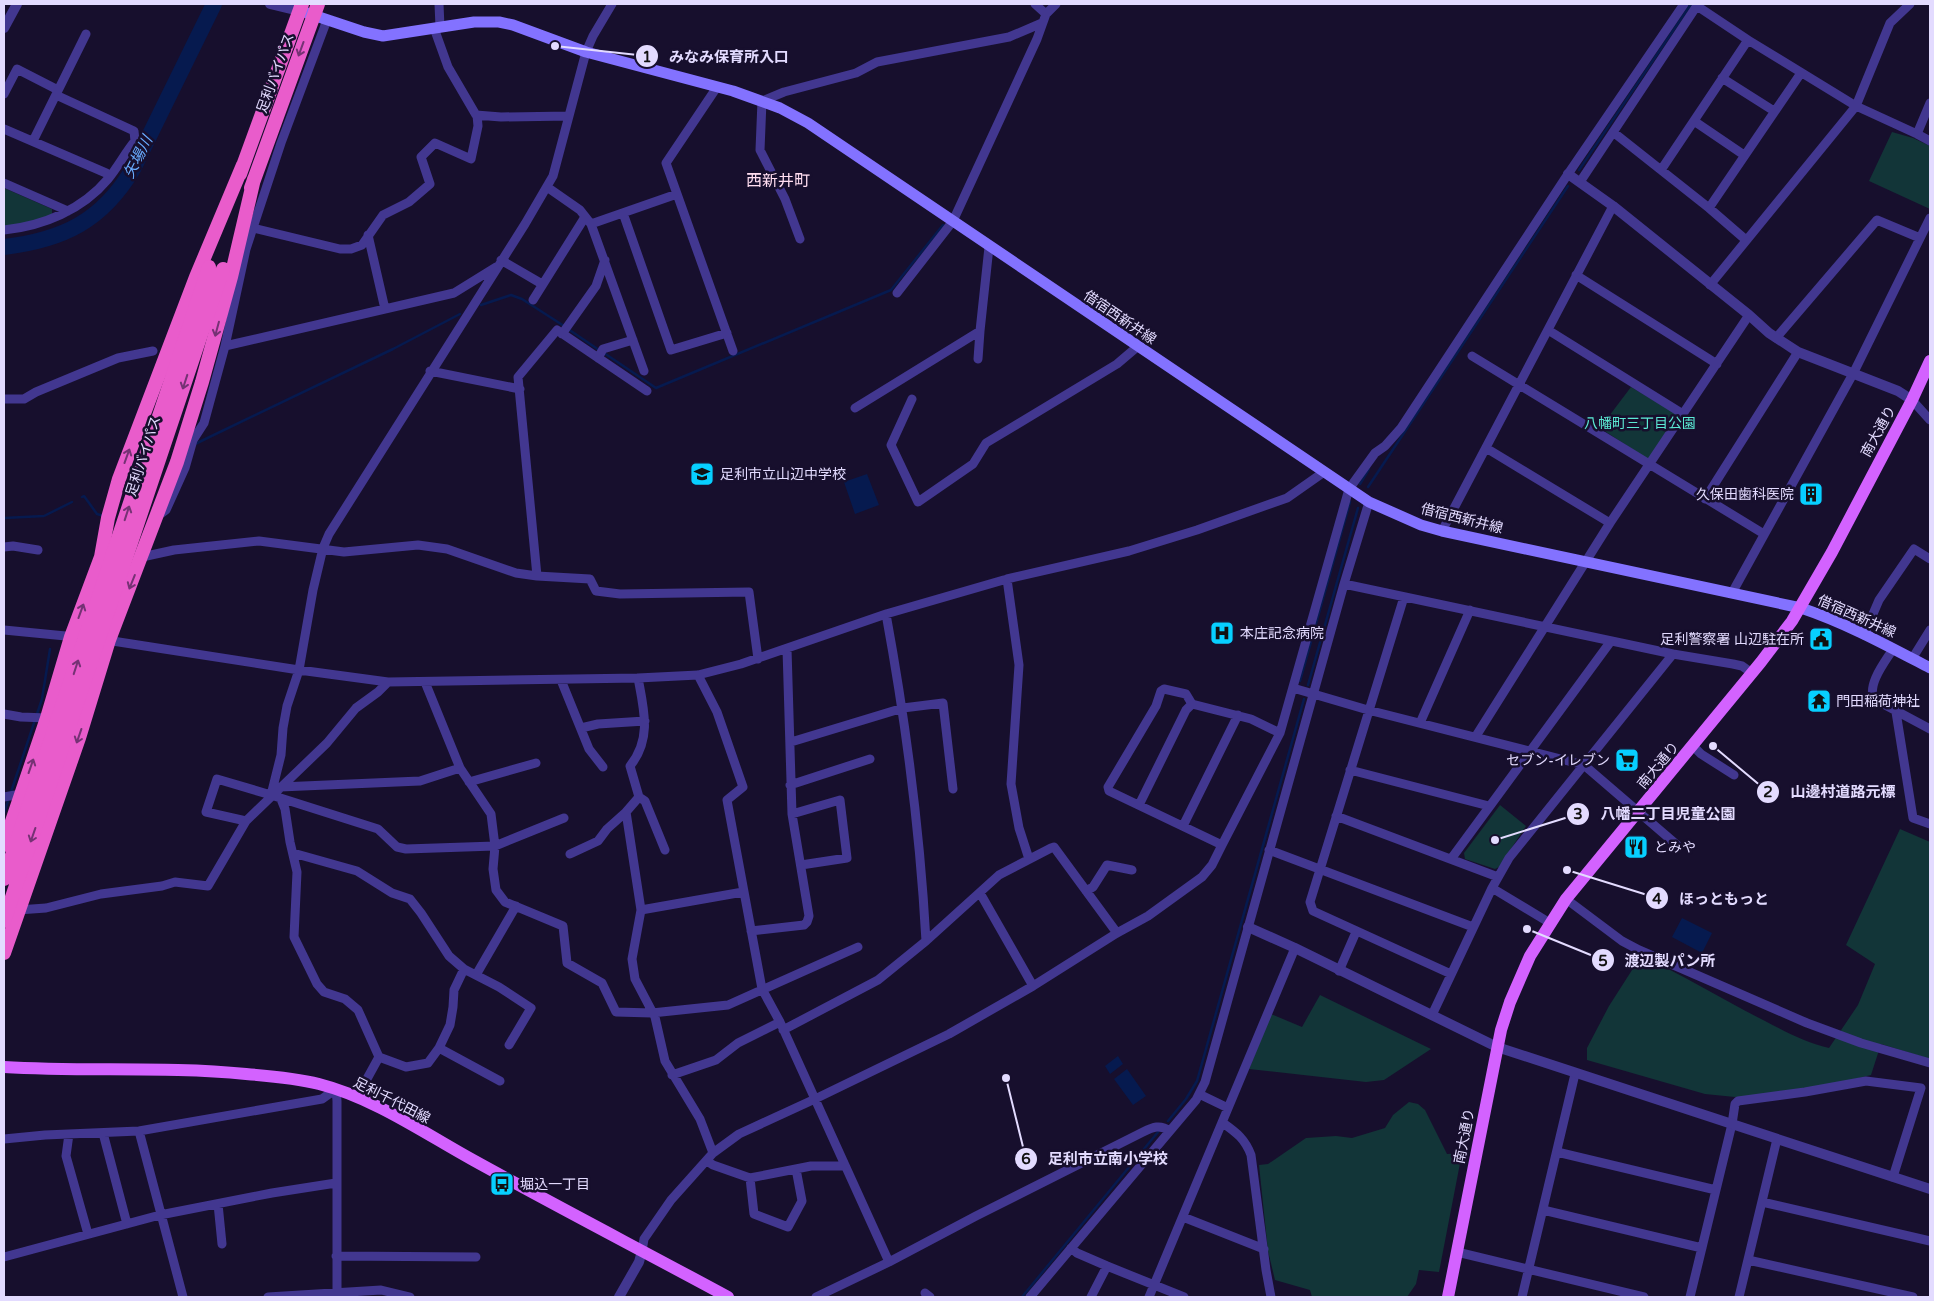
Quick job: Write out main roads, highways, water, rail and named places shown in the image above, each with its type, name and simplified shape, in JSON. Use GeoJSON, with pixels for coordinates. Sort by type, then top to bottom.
{"type":"FeatureCollection","features":[{"type":"Feature","properties":{"kind":"highway","name":"足利バイパス"},"geometry":{"type":"LineString","coordinates":[[4,921],[216,268],[243,165],[300,7]]}},
{"type":"Feature","properties":{"kind":"highway","name":"足利バイパス"},"geometry":{"type":"LineString","coordinates":[[4,879],[216,268],[254,179],[320,13]]}},
{"type":"Feature","properties":{"kind":"highway"},"geometry":{"type":"LineString","coordinates":[[4,845],[47,718],[71,637],[101,557],[108,518],[128,452],[196,277],[243,165]]}},
{"type":"Feature","properties":{"kind":"highway"},"geometry":{"type":"LineString","coordinates":[[4,953],[82,729],[109,640],[177,462],[202,382],[231,277],[254,179]]}},
{"type":"Feature","properties":{"kind":"main road","name":"借宿西新井線"},"geometry":{"type":"LineString","coordinates":[[300,7],[320,13],[364,32],[383,36],[474,22],[513,24],[586,52],[717,87],[780,108],[808,123],[1369,502],[1421,525],[1442,531],[1801,608],[1819,614],[1930,668]]}},
{"type":"Feature","properties":{"kind":"main road","name":"南大通り"},"geometry":{"type":"LineString","coordinates":[[1448,1297],[1497,1047],[1510,1002],[1530,956],[1566,899],[1780,639],[1801,608],[1912,400],[1930,361]]}},
{"type":"Feature","properties":{"kind":"main road","name":"足利千代田線"},"geometry":{"type":"LineString","coordinates":[[4,1067],[43,1070],[216,1071],[283,1078],[320,1084],[336,1089],[382,1109],[503,1177],[728,1297]]}},
{"type":"Feature","properties":{"kind":"water"},"geometry":{"type":"Polygon","coordinates":[[[867,474],[879,505],[855,514],[844,482],[867,474]]]}},
{"type":"Feature","properties":{"kind":"water"},"geometry":{"type":"Polygon","coordinates":[[[1682,918],[1712,933],[1702,953],[1672,937],[1682,918]]]}},
{"type":"Feature","properties":{"kind":"water"},"geometry":{"type":"Polygon","coordinates":[[[1118,1056],[1123,1064],[1110,1074],[1105,1066],[1118,1056]]]}},
{"type":"Feature","properties":{"kind":"water"},"geometry":{"type":"Polygon","coordinates":[[[1127,1069],[1146,1096],[1133,1105],[1114,1079],[1127,1069]]]}},
{"type":"Feature","properties":{"kind":"waterway","name":"矢場川"},"geometry":{"type":"LineString","coordinates":[[4,247],[45,239],[79,225],[94,215],[121,187],[133,169],[214,4]]}},
{"type":"Feature","properties":{"kind":"waterway"},"geometry":{"type":"LineString","coordinates":[[1579,170],[1691,4]]}},
{"type":"Feature","properties":{"kind":"waterway"},"geometry":{"type":"LineString","coordinates":[[1368,487],[1568,186]]}},
{"type":"Feature","properties":{"kind":"waterway"},"geometry":{"type":"LineString","coordinates":[[604,353],[656,388],[891,290],[943,225]]}},
{"type":"Feature","properties":{"kind":"waterway"},"geometry":{"type":"LineString","coordinates":[[481,305],[511,295],[522,299],[564,326]]}},
{"type":"Feature","properties":{"kind":"waterway"},"geometry":{"type":"LineString","coordinates":[[195,444],[393,349],[460,314]]}},
{"type":"Feature","properties":{"kind":"waterway"},"geometry":{"type":"LineString","coordinates":[[568,329],[599,350]]}},
{"type":"Feature","properties":{"kind":"waterway"},"geometry":{"type":"LineString","coordinates":[[1360,484],[1369,469]]}},
{"type":"Feature","properties":{"kind":"waterway"},"geometry":{"type":"LineString","coordinates":[[82,497],[84,496],[97,514],[104,516]]}},
{"type":"Feature","properties":{"kind":"waterway"},"geometry":{"type":"LineString","coordinates":[[4,518],[44,516],[72,502]]}},
{"type":"Feature","properties":{"kind":"waterway"},"geometry":{"type":"LineString","coordinates":[[1300,681],[1350,502]]}},
{"type":"Feature","properties":{"kind":"waterway"},"geometry":{"type":"LineString","coordinates":[[1308,685],[1358,508]]}},
{"type":"Feature","properties":{"kind":"waterway"},"geometry":{"type":"LineString","coordinates":[[11,792],[42,699],[50,649]]}},
{"type":"Feature","properties":{"kind":"waterway"},"geometry":{"type":"LineString","coordinates":[[1168,1121],[1186,1099],[1197,1081],[1304,699]]}},
{"type":"Feature","properties":{"kind":"waterway"},"geometry":{"type":"LineString","coordinates":[[4,813],[9,798]]}},
{"type":"Feature","properties":{"kind":"waterway"},"geometry":{"type":"LineString","coordinates":[[1022,1297],[1158,1132]]}},
{"type":"Feature","properties":{"kind":"place","name":"みなみ保育所入口"},"geometry":{"type":"Point","coordinates":[555,46]}},
{"type":"Feature","properties":{"kind":"place","name":"足利市立山辺中学校"},"geometry":{"type":"Point","coordinates":[702,474]}},
{"type":"Feature","properties":{"kind":"place","name":"久保田歯科医院"},"geometry":{"type":"Point","coordinates":[1811,494]}},
{"type":"Feature","properties":{"kind":"place","name":"本庄記念病院"},"geometry":{"type":"Point","coordinates":[1222,633]}},
{"type":"Feature","properties":{"kind":"place","name":"足利警察署 山辺駐在所"},"geometry":{"type":"Point","coordinates":[1821,639]}},
{"type":"Feature","properties":{"kind":"place","name":"門田稲荷神社"},"geometry":{"type":"Point","coordinates":[1819,701]}},
{"type":"Feature","properties":{"kind":"place","name":"山邊村道路元標"},"geometry":{"type":"Point","coordinates":[1713,746]}},
{"type":"Feature","properties":{"kind":"place","name":"セブン-イレブン"},"geometry":{"type":"Point","coordinates":[1627,760]}},
{"type":"Feature","properties":{"kind":"place","name":"八幡二丁目児童公園"},"geometry":{"type":"Point","coordinates":[1495,840]}},
{"type":"Feature","properties":{"kind":"place","name":"とみや"},"geometry":{"type":"Point","coordinates":[1636,847]}},
{"type":"Feature","properties":{"kind":"place","name":"ほっともっと"},"geometry":{"type":"Point","coordinates":[1567,870]}},
{"type":"Feature","properties":{"kind":"place","name":"渡辺製パン所"},"geometry":{"type":"Point","coordinates":[1527,929]}},
{"type":"Feature","properties":{"kind":"place","name":"足利市立南小学校"},"geometry":{"type":"Point","coordinates":[1006,1078]}},
{"type":"Feature","properties":{"kind":"place","name":"堀込一丁目"},"geometry":{"type":"Point","coordinates":[502,1184]}},
{"type":"Feature","properties":{"kind":"district","name":"西新井町"},"geometry":{"type":"Point","coordinates":[778,180]}},
{"type":"Feature","properties":{"kind":"park label","name":"八幡町三丁目公園"},"geometry":{"type":"Point","coordinates":[1640,423]}}]}
